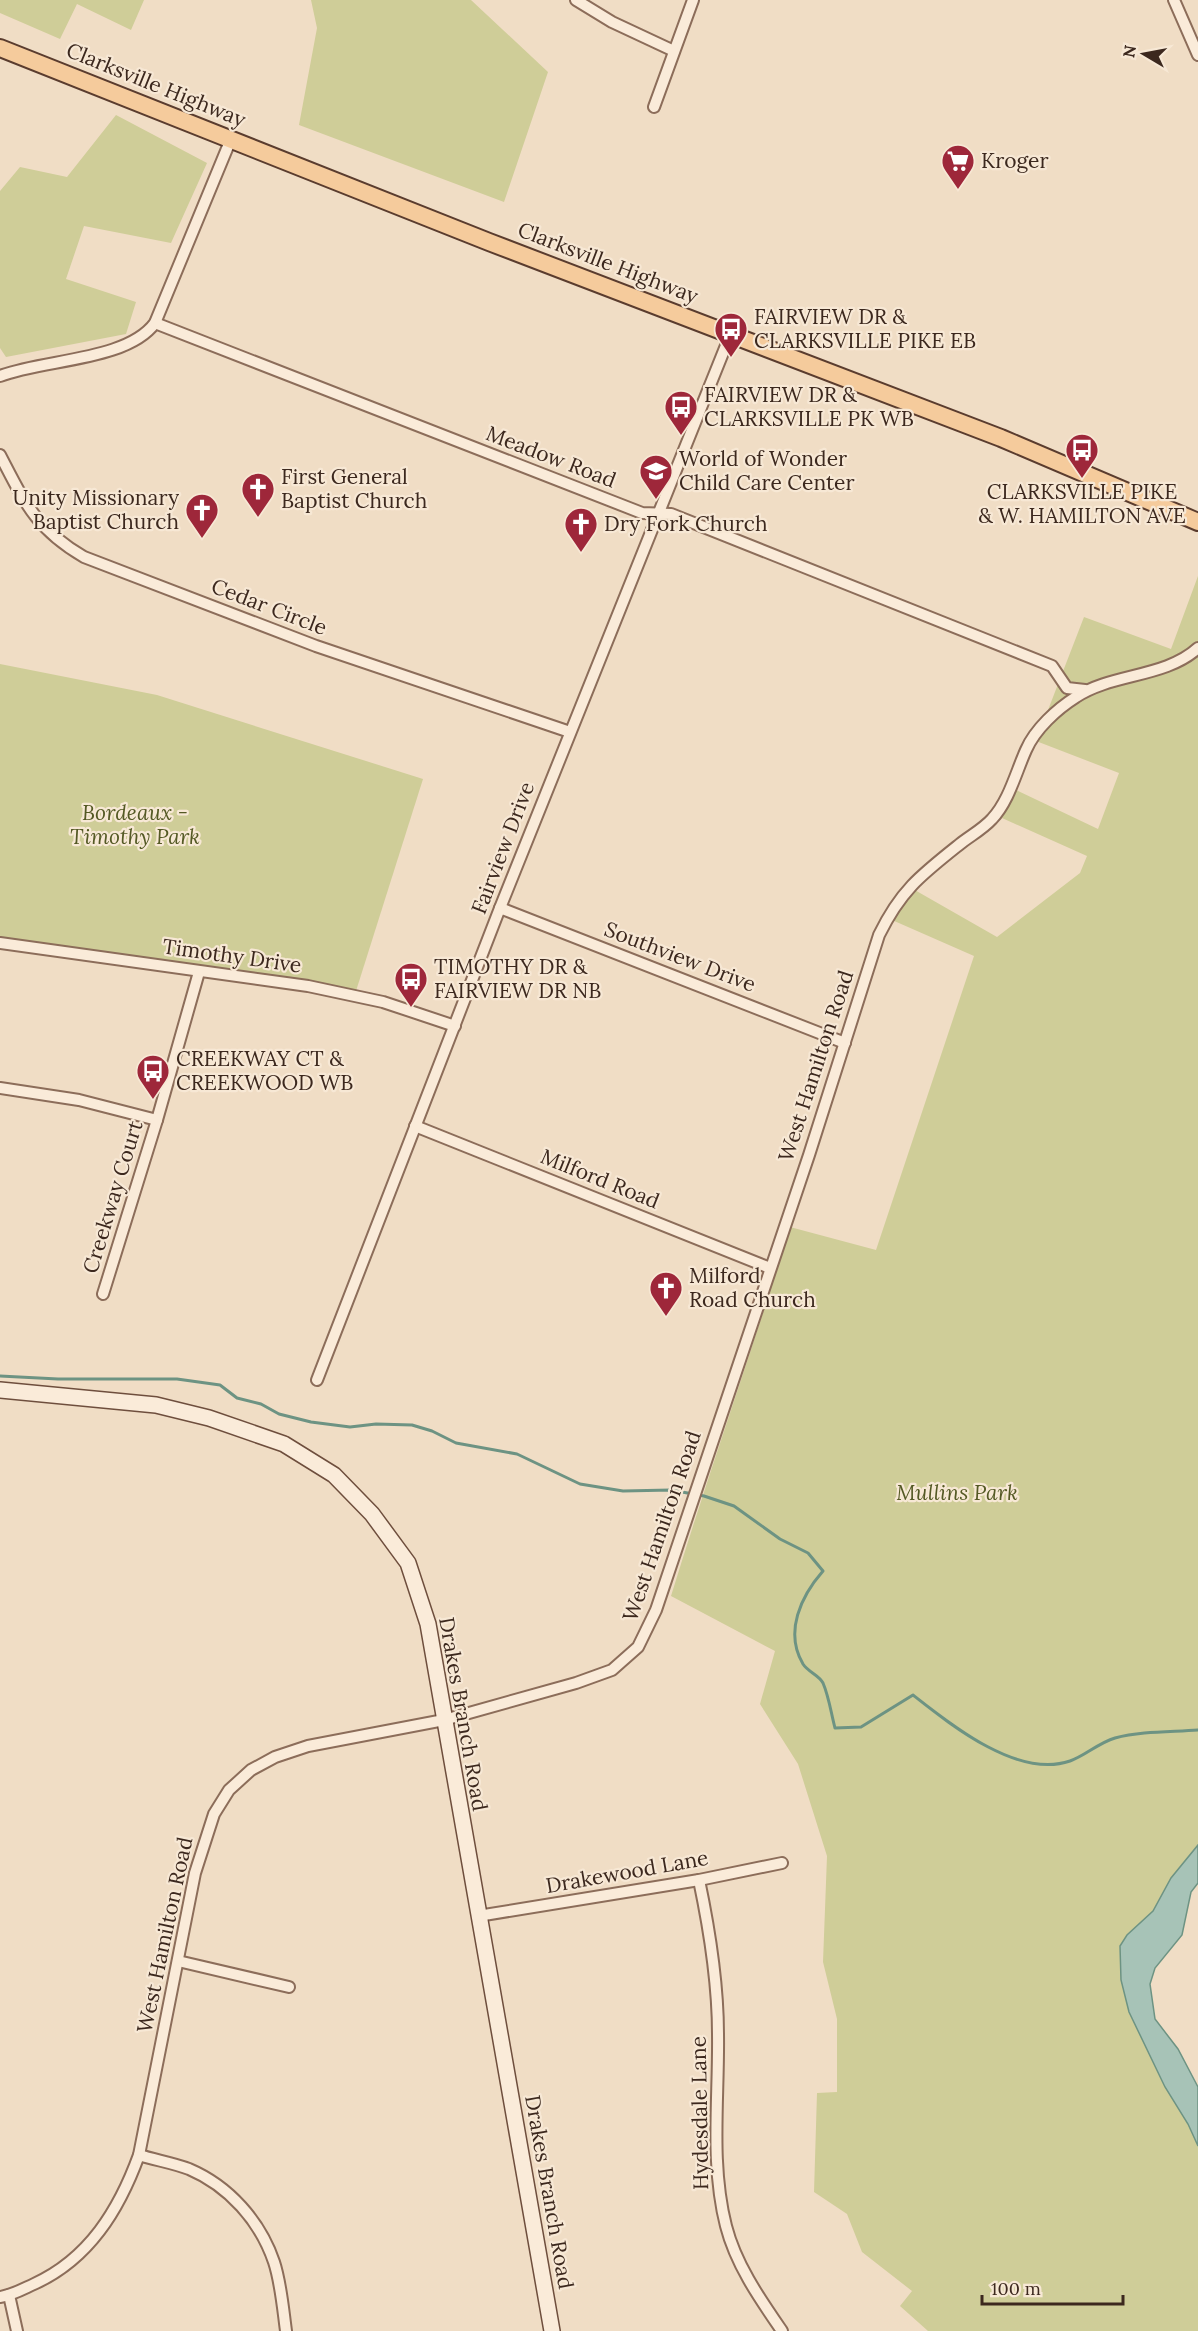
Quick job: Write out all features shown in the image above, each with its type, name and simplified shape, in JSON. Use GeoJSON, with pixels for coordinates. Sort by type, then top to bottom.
{"type":"FeatureCollection","features":[{"type":"Feature","properties":{"kind":"main road","name":"Clarksville Highway"},"geometry":{"type":"LineString","coordinates":[[0,48],[489,242],[1001,438],[1198,522]]}},
{"type":"Feature","properties":{"kind":"street"},"geometry":{"type":"LineString","coordinates":[[576,0],[612,21],[674,51]]}},
{"type":"Feature","properties":{"kind":"street"},"geometry":{"type":"LineString","coordinates":[[654,107],[693,0]]}},
{"type":"Feature","properties":{"kind":"street"},"geometry":{"type":"LineString","coordinates":[[1174,0],[1198,55]]}},
{"type":"Feature","properties":{"kind":"street"},"geometry":{"type":"LineString","coordinates":[[0,376],[127,345],[144,336],[155,323],[231,139]]}},
{"type":"Feature","properties":{"kind":"street","name":"Meadow Road"},"geometry":{"type":"LineString","coordinates":[[155,323],[642,513],[672,514],[1052,666],[1067,688],[1075,691],[1092,689]]}},
{"type":"Feature","properties":{"kind":"street","name":"Fairview Drive"},"geometry":{"type":"LineString","coordinates":[[317,1380],[500,908],[661,513],[731,333]]}},
{"type":"Feature","properties":{"kind":"street","name":"Cedar Circle"},"geometry":{"type":"LineString","coordinates":[[0,455],[38,522],[63,545],[84,557],[320,647],[570,732]]}},
{"type":"Feature","properties":{"kind":"street","name":"West Hamilton Road"},"geometry":{"type":"LineString","coordinates":[[5,2296],[44,2280],[66,2265],[90,2243],[112,2215],[126,2192],[139,2156],[195,1873],[214,1814],[229,1790],[251,1770],[275,1757],[308,1746],[444,1719],[576,1683],[612,1670],[638,1647],[652,1620],[879,935],[893,906],[909,885],[993,819],[1010,789],[1027,746],[1050,718],[1072,700],[1092,689],[1179,662],[1198,648]]}},
{"type":"Feature","properties":{"kind":"street","name":"Southview Drive"},"geometry":{"type":"LineString","coordinates":[[500,908],[844,1043]]}},
{"type":"Feature","properties":{"kind":"street","name":"Timothy Drive"},"geometry":{"type":"LineString","coordinates":[[0,943],[349,994],[383,1002],[455,1026]]}},
{"type":"Feature","properties":{"kind":"street","name":"Creekway Court"},"geometry":{"type":"LineString","coordinates":[[104,1294],[199,972]]}},
{"type":"Feature","properties":{"kind":"street"},"geometry":{"type":"LineString","coordinates":[[0,1088],[79,1100],[157,1120]]}},
{"type":"Feature","properties":{"kind":"street","name":"Milford Road"},"geometry":{"type":"LineString","coordinates":[[415,1126],[770,1268]]}},
{"type":"Feature","properties":{"kind":"street","name":"Drakes Branch Road"},"geometry":{"type":"LineString","coordinates":[[0,1390],[156,1405],[209,1418],[284,1444],[334,1475],[372,1514],[408,1563],[428,1624],[552,2331]]}},
{"type":"Feature","properties":{"kind":"street","name":"Drakewood Lane"},"geometry":{"type":"LineString","coordinates":[[478,1916],[699,1880],[782,1863]]}},
{"type":"Feature","properties":{"kind":"street","name":"Hydesdale Lane"},"geometry":{"type":"LineString","coordinates":[[699,1880],[712,1942],[717,1984],[719,2190],[726,2227],[736,2254],[782,2331]]}},
{"type":"Feature","properties":{"kind":"street"},"geometry":{"type":"LineString","coordinates":[[178,1962],[289,1987]]}},
{"type":"Feature","properties":{"kind":"street"},"geometry":{"type":"LineString","coordinates":[[139,2156],[188,2169],[221,2187],[245,2209],[262,2235],[275,2263],[286,2331]]}},
{"type":"Feature","properties":{"kind":"street"},"geometry":{"type":"LineString","coordinates":[[5,2296],[17,2331]]}},
{"type":"Feature","properties":{"kind":"green space"},"geometry":{"type":"Polygon","coordinates":[[[0,0],[144,0],[131,30],[77,4],[60,39],[0,13],[0,0]]]}},
{"type":"Feature","properties":{"kind":"green space"},"geometry":{"type":"Polygon","coordinates":[[[311,0],[471,0],[548,72],[504,202],[299,125],[317,28],[311,0]]]}},
{"type":"Feature","properties":{"kind":"green space"},"geometry":{"type":"Polygon","coordinates":[[[116,115],[207,163],[171,243],[84,226],[66,279],[136,302],[126,334],[6,357],[0,348],[0,191],[20,167],[67,177],[116,115]]]}},
{"type":"Feature","properties":{"kind":"green space","name":"Mullins Park"},"geometry":{"type":"Polygon","coordinates":[[[1198,576],[1198,1859],[1138,2006],[1198,2128],[1198,2331],[928,2331],[900,2306],[912,2291],[862,2252],[847,2214],[814,2192],[817,2093],[837,2092],[837,2019],[823,1962],[827,1856],[798,1764],[760,1704],[775,1651],[671,1596],[790,1227],[876,1250],[974,956],[892,920],[913,889],[997,937],[1080,873],[1087,856],[1002,818],[1016,790],[1098,829],[1119,773],[1036,741],[1084,617],[1171,649],[1198,576]]]}},
{"type":"Feature","properties":{"kind":"green space","name":"Bordeaux - Timothy Park"},"geometry":{"type":"Polygon","coordinates":[[[0,664],[157,695],[423,779],[356,991],[0,938],[0,664]]]}},
{"type":"Feature","properties":{"kind":"shaded area"},"geometry":{"type":"Polygon","coordinates":[[[1198,1845],[1198,1883],[1191,1892],[1182,1935],[1155,1968],[1150,1984],[1155,2019],[1178,2049],[1198,2087],[1198,2146],[1188,2124],[1165,2087],[1129,2012],[1121,1980],[1120,1946],[1127,1935],[1153,1911],[1171,1878],[1198,1845]]]}},
{"type":"Feature","properties":{"kind":"waterway"},"geometry":{"type":"LineString","coordinates":[[0,1376],[58,1379],[177,1379],[220,1385],[237,1398],[261,1404],[279,1414],[311,1422],[350,1427],[376,1424],[412,1425],[432,1431],[456,1443],[517,1454],[580,1484],[623,1491],[671,1490],[704,1496],[734,1506],[780,1539],[808,1553],[823,1571],[802,1603],[795,1627],[795,1639],[803,1664],[823,1683],[835,1728],[861,1727],[913,1695],[986,1746],[1007,1756],[1050,1765],[1076,1759],[1115,1738],[1146,1733],[1198,1730]]}},
{"type":"Feature","properties":{"kind":"place","name":"Kroger"},"geometry":{"type":"Point","coordinates":[958,190]}},
{"type":"Feature","properties":{"kind":"place","name":"FAIRVIEW DR & CLARKSVILLE PIKE EB"},"geometry":{"type":"Point","coordinates":[731,358]}},
{"type":"Feature","properties":{"kind":"place","name":"FAIRVIEW DR & CLARKSVILLE PK WB"},"geometry":{"type":"Point","coordinates":[681,436]}},
{"type":"Feature","properties":{"kind":"place","name":"CLARKSVILLE PIKE & W. HAMILTON AVE"},"geometry":{"type":"Point","coordinates":[1082,479]}},
{"type":"Feature","properties":{"kind":"place","name":"World of Wonder Child Care Center"},"geometry":{"type":"Point","coordinates":[656,500]}},
{"type":"Feature","properties":{"kind":"place","name":"First General Baptist Church"},"geometry":{"type":"Point","coordinates":[258,518]}},
{"type":"Feature","properties":{"kind":"place","name":"Unity Missionary Baptist Church"},"geometry":{"type":"Point","coordinates":[202,539]}},
{"type":"Feature","properties":{"kind":"place","name":"Dry Fork Church"},"geometry":{"type":"Point","coordinates":[581,553]}},
{"type":"Feature","properties":{"kind":"place","name":"TIMOTHY DR & FAIRVIEW DR NB"},"geometry":{"type":"Point","coordinates":[411,1008]}},
{"type":"Feature","properties":{"kind":"place","name":"CREEKWAY CT & CREEKWOOD WB"},"geometry":{"type":"Point","coordinates":[153,1100]}},
{"type":"Feature","properties":{"kind":"place","name":"Milford Road Church"},"geometry":{"type":"Point","coordinates":[666,1317]}}]}
